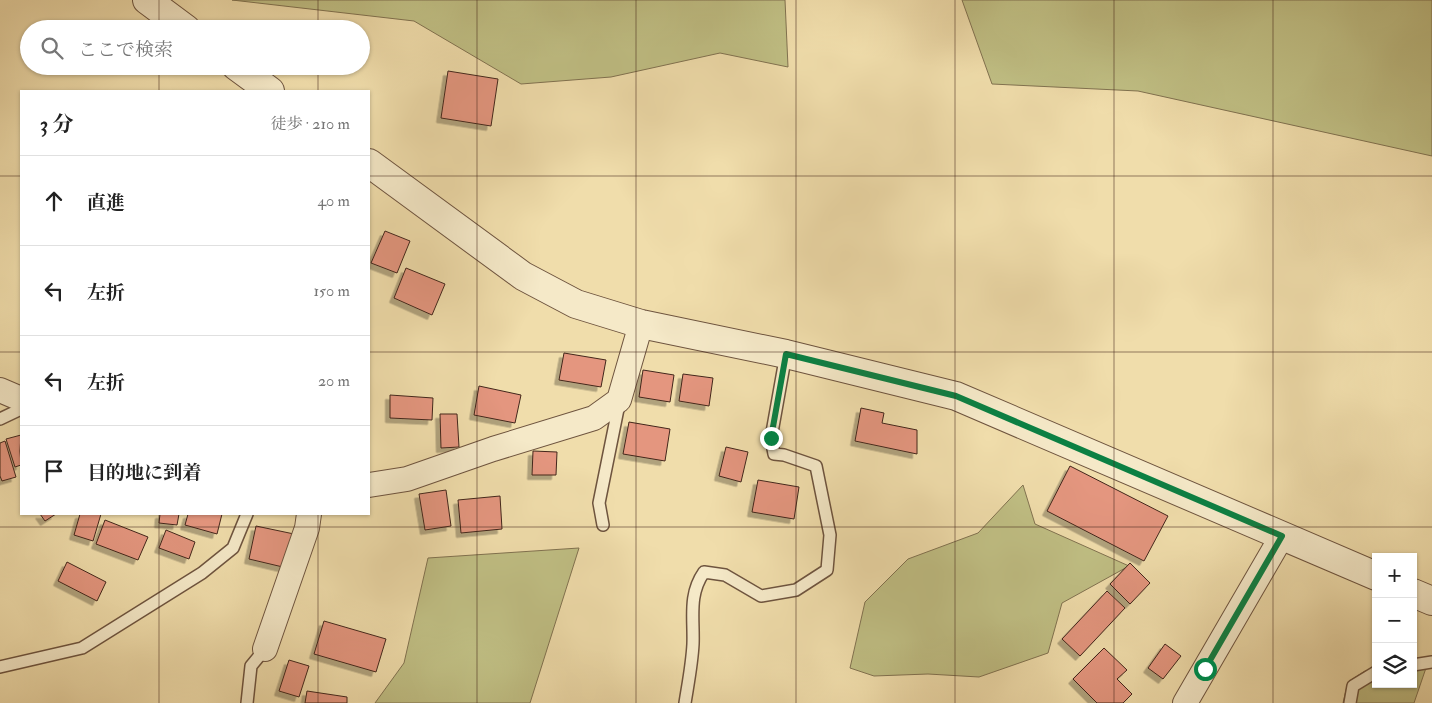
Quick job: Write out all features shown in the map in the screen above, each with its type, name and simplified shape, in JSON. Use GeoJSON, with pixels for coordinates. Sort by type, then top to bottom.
{"type":"FeatureCollection","features":[{"type":"Feature","properties":{"kind":"street"},"geometry":{"type":"LineString","coordinates":[[146,0],[174,20]]}},
{"type":"Feature","properties":{"kind":"street"},"geometry":{"type":"LineString","coordinates":[[248,75],[269,90]]}},
{"type":"Feature","properties":{"kind":"street"},"geometry":{"type":"LineString","coordinates":[[370,164],[523,276],[576,304],[641,324],[786,354],[956,396],[1372,574]]}},
{"type":"Feature","properties":{"kind":"street"},"geometry":{"type":"LineString","coordinates":[[370,485],[407,479],[493,449],[594,418],[619,400],[641,324]]}},
{"type":"Feature","properties":{"kind":"street"},"geometry":{"type":"LineString","coordinates":[[0,390],[20,399]]}},
{"type":"Feature","properties":{"kind":"street"},"geometry":{"type":"LineString","coordinates":[[266,649],[304,537],[309,515]]}},
{"type":"Feature","properties":{"kind":"street"},"geometry":{"type":"LineString","coordinates":[[1185,703],[1282,536]]}},
{"type":"Feature","properties":{"kind":"street"},"geometry":{"type":"LineString","coordinates":[[1417,595],[1432,601]]}},
{"type":"Feature","properties":{"kind":"lane"},"geometry":{"type":"LineString","coordinates":[[685,703],[693,646],[693,598],[696,583],[704,572],[725,574],[761,596],[796,590],[827,570],[830,535],[816,466],[774,454],[771,438],[786,354]]}},
{"type":"Feature","properties":{"kind":"lane"},"geometry":{"type":"LineString","coordinates":[[603,525],[599,503],[619,400]]}},
{"type":"Feature","properties":{"kind":"lane"},"geometry":{"type":"LineString","coordinates":[[0,419],[20,409]]}},
{"type":"Feature","properties":{"kind":"lane"},"geometry":{"type":"LineString","coordinates":[[0,667],[82,648],[202,573],[233,548],[247,515]]}},
{"type":"Feature","properties":{"kind":"lane"},"geometry":{"type":"LineString","coordinates":[[247,703],[251,666],[266,649]]}},
{"type":"Feature","properties":{"kind":"lane"},"geometry":{"type":"LineString","coordinates":[[1417,664],[1432,662]]}},
{"type":"Feature","properties":{"kind":"lane"},"geometry":{"type":"LineString","coordinates":[[1350,703],[1353,686],[1372,674]]}},
{"type":"Feature","properties":{"kind":"shaded area"},"geometry":{"type":"Polygon","coordinates":[[[232,0],[785,0],[788,67],[720,53],[611,77],[521,84],[414,21],[232,0]]]}},
{"type":"Feature","properties":{"kind":"shaded area"},"geometry":{"type":"Polygon","coordinates":[[[962,0],[1432,0],[1432,156],[1138,91],[992,84],[962,0]]]}},
{"type":"Feature","properties":{"kind":"shaded area"},"geometry":{"type":"Polygon","coordinates":[[[1023,485],[1035,524],[1129,566],[1062,603],[1048,653],[979,677],[928,674],[874,676],[850,668],[865,602],[908,559],[978,533],[1023,485]]]}},
{"type":"Feature","properties":{"kind":"shaded area"},"geometry":{"type":"Polygon","coordinates":[[[579,548],[530,703],[375,703],[404,663],[428,558],[579,548]]]}},
{"type":"Feature","properties":{"kind":"shaded area"},"geometry":{"type":"Polygon","coordinates":[[[1427,665],[1414,703],[1343,703],[1348,682],[1365,671],[1372,670],[1372,688],[1417,688],[1417,666],[1427,665]]]}},
{"type":"Feature","properties":{"kind":"building"},"geometry":{"type":"Polygon","coordinates":[[[448,71],[498,79],[491,126],[441,118],[448,71]]]}},
{"type":"Feature","properties":{"kind":"building"},"geometry":{"type":"Polygon","coordinates":[[[385,231],[410,241],[397,273],[371,263],[385,231]]]}},
{"type":"Feature","properties":{"kind":"building"},"geometry":{"type":"Polygon","coordinates":[[[406,268],[445,284],[432,315],[394,298],[406,268]]]}},
{"type":"Feature","properties":{"kind":"building"},"geometry":{"type":"Polygon","coordinates":[[[564,353],[606,360],[601,387],[559,380],[564,353]]]}},
{"type":"Feature","properties":{"kind":"building"},"geometry":{"type":"Polygon","coordinates":[[[643,370],[674,375],[670,402],[639,397],[643,370]]]}},
{"type":"Feature","properties":{"kind":"building"},"geometry":{"type":"Polygon","coordinates":[[[683,374],[713,378],[709,406],[679,401],[683,374]]]}},
{"type":"Feature","properties":{"kind":"building"},"geometry":{"type":"Polygon","coordinates":[[[479,386],[521,395],[515,423],[474,415],[479,386]]]}},
{"type":"Feature","properties":{"kind":"building"},"geometry":{"type":"Polygon","coordinates":[[[390,395],[433,398],[432,420],[390,418],[390,395]]]}},
{"type":"Feature","properties":{"kind":"building"},"geometry":{"type":"Polygon","coordinates":[[[861,408],[884,413],[882,423],[917,430],[917,454],[855,441],[861,408]]]}},
{"type":"Feature","properties":{"kind":"building"},"geometry":{"type":"Polygon","coordinates":[[[440,414],[457,414],[459,447],[441,448],[440,414]]]}},
{"type":"Feature","properties":{"kind":"building"},"geometry":{"type":"Polygon","coordinates":[[[629,422],[670,429],[665,461],[623,454],[629,422]]]}},
{"type":"Feature","properties":{"kind":"building"},"geometry":{"type":"Polygon","coordinates":[[[20,435],[20,465],[15,467],[6,439],[20,435]]]}},
{"type":"Feature","properties":{"kind":"building"},"geometry":{"type":"Polygon","coordinates":[[[5,441],[16,477],[2,481],[0,476],[0,443],[5,441]]]}},
{"type":"Feature","properties":{"kind":"building"},"geometry":{"type":"Polygon","coordinates":[[[726,447],[748,452],[741,482],[719,476],[726,447]]]}},
{"type":"Feature","properties":{"kind":"building"},"geometry":{"type":"Polygon","coordinates":[[[533,451],[557,452],[556,475],[532,475],[533,451]]]}},
{"type":"Feature","properties":{"kind":"building"},"geometry":{"type":"Polygon","coordinates":[[[1070,466],[1168,516],[1144,561],[1047,511],[1070,466]]]}},
{"type":"Feature","properties":{"kind":"building"},"geometry":{"type":"Polygon","coordinates":[[[758,480],[799,487],[794,519],[752,512],[758,480]]]}},
{"type":"Feature","properties":{"kind":"building"},"geometry":{"type":"Polygon","coordinates":[[[446,490],[451,526],[425,530],[419,494],[446,490]]]}},
{"type":"Feature","properties":{"kind":"building"},"geometry":{"type":"Polygon","coordinates":[[[500,496],[502,529],[461,533],[458,500],[500,496]]]}},
{"type":"Feature","properties":{"kind":"building"},"geometry":{"type":"Polygon","coordinates":[[[41,515],[54,515],[45,521],[41,515]]]}},
{"type":"Feature","properties":{"kind":"building"},"geometry":{"type":"Polygon","coordinates":[[[80,515],[101,515],[93,541],[74,535],[80,515]]]}},
{"type":"Feature","properties":{"kind":"building"},"geometry":{"type":"Polygon","coordinates":[[[160,515],[179,515],[177,525],[159,523],[160,515]]]}},
{"type":"Feature","properties":{"kind":"building"},"geometry":{"type":"Polygon","coordinates":[[[188,515],[222,515],[217,534],[185,525],[188,515]]]}},
{"type":"Feature","properties":{"kind":"building"},"geometry":{"type":"Polygon","coordinates":[[[105,520],[148,537],[138,560],[96,544],[105,520]]]}},
{"type":"Feature","properties":{"kind":"building"},"geometry":{"type":"Polygon","coordinates":[[[256,526],[294,534],[287,568],[249,559],[256,526]]]}},
{"type":"Feature","properties":{"kind":"building"},"geometry":{"type":"Polygon","coordinates":[[[166,530],[195,542],[189,559],[159,548],[166,530]]]}},
{"type":"Feature","properties":{"kind":"building"},"geometry":{"type":"Polygon","coordinates":[[[67,562],[106,582],[97,601],[58,581],[67,562]]]}},
{"type":"Feature","properties":{"kind":"building"},"geometry":{"type":"Polygon","coordinates":[[[1130,563],[1150,583],[1130,604],[1110,584],[1130,563]]]}},
{"type":"Feature","properties":{"kind":"building"},"geometry":{"type":"Polygon","coordinates":[[[1107,591],[1125,608],[1080,656],[1062,639],[1107,591]]]}},
{"type":"Feature","properties":{"kind":"building"},"geometry":{"type":"Polygon","coordinates":[[[324,621],[386,639],[376,672],[314,654],[324,621]]]}},
{"type":"Feature","properties":{"kind":"building"},"geometry":{"type":"Polygon","coordinates":[[[1165,644],[1181,656],[1163,679],[1148,668],[1165,644]]]}},
{"type":"Feature","properties":{"kind":"building"},"geometry":{"type":"Polygon","coordinates":[[[1104,648],[1127,670],[1117,679],[1132,694],[1123,703],[1097,703],[1073,679],[1104,648]]]}},
{"type":"Feature","properties":{"kind":"building"},"geometry":{"type":"Polygon","coordinates":[[[289,660],[309,666],[299,697],[279,691],[289,660]]]}},
{"type":"Feature","properties":{"kind":"building"},"geometry":{"type":"Polygon","coordinates":[[[307,691],[347,697],[347,703],[305,703],[307,691]]]}},
{"type":"Feature","properties":{"kind":"route"},"geometry":{"type":"LineString","coordinates":[[771,438],[786,354],[956,396],[1282,536],[1205,669]]}}]}
